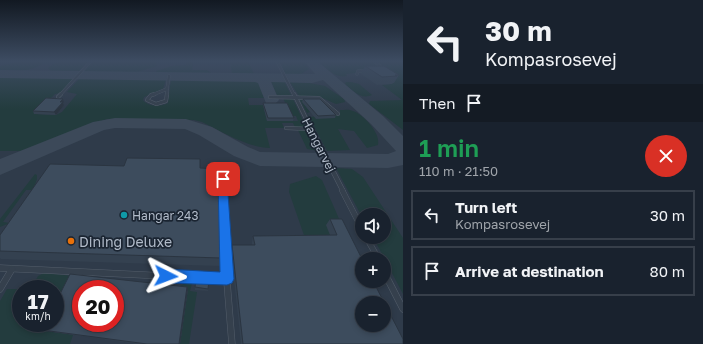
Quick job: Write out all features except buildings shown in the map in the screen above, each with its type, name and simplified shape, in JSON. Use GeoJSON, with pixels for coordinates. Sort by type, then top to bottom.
{"type":"FeatureCollection","features":[{"type":"Feature","properties":{"kind":"lane"},"geometry":{"type":"LineString","coordinates":[[58,98],[77,77]]}},
{"type":"Feature","properties":{"kind":"lane"},"geometry":{"type":"LineString","coordinates":[[168,89],[151,95],[147,100],[151,104],[164,103],[166,101],[168,89],[169,77]]}},
{"type":"Feature","properties":{"kind":"lane","name":"Hangarvej"},"geometry":{"type":"LineString","coordinates":[[285,77],[355,215]]}},
{"type":"Feature","properties":{"kind":"lane"},"geometry":{"type":"LineString","coordinates":[[270,97],[295,97],[324,100],[338,114]]}},
{"type":"Feature","properties":{"kind":"lane"},"geometry":{"type":"LineString","coordinates":[[286,128],[311,129]]}},
{"type":"Feature","properties":{"kind":"lane"},"geometry":{"type":"LineString","coordinates":[[223,179],[227,279],[232,344]]}},
{"type":"Feature","properties":{"kind":"lane"},"geometry":{"type":"LineString","coordinates":[[0,268],[227,279]]}},
{"type":"Feature","properties":{"kind":"lane"},"geometry":{"type":"LineString","coordinates":[[0,289],[12,269]]}},
{"type":"Feature","properties":{"kind":"lane"},"geometry":{"type":"LineString","coordinates":[[391,286],[403,309]]}},
{"type":"Feature","properties":{"kind":"shaded area"},"geometry":{"type":"Polygon","coordinates":[[[0,77],[403,77],[403,344],[0,344],[0,77]]]}},
{"type":"Feature","properties":{"kind":"green space"},"geometry":{"type":"Polygon","coordinates":[[[380,77],[403,77],[403,130],[369,104],[370,101],[402,100],[382,85],[391,84],[380,77]]]}},
{"type":"Feature","properties":{"kind":"green space"},"geometry":{"type":"Polygon","coordinates":[[[0,78],[73,78],[60,93],[55,94],[35,114],[56,115],[62,112],[77,94],[67,92],[79,79],[82,78],[166,79],[163,89],[144,97],[143,100],[145,102],[155,106],[168,103],[171,79],[255,81],[258,82],[264,98],[248,98],[249,105],[263,105],[267,121],[298,121],[296,116],[291,116],[283,98],[293,99],[306,127],[295,127],[293,123],[282,123],[284,128],[265,128],[270,148],[243,142],[202,122],[194,120],[107,119],[22,151],[0,151],[0,78]]]}},
{"type":"Feature","properties":{"kind":"green space"},"geometry":{"type":"Polygon","coordinates":[[[271,81],[284,81],[291,95],[277,96],[271,81]]]}},
{"type":"Feature","properties":{"kind":"green space"},"geometry":{"type":"Polygon","coordinates":[[[290,82],[325,86],[344,99],[345,102],[336,104],[320,97],[299,96],[290,82]]]}},
{"type":"Feature","properties":{"kind":"green space"},"geometry":{"type":"Polygon","coordinates":[[[346,82],[359,84],[372,95],[361,96],[357,94],[345,84],[346,82]]]}},
{"type":"Feature","properties":{"kind":"green space"},"geometry":{"type":"Polygon","coordinates":[[[318,99],[303,102],[310,112],[307,113],[310,117],[340,114],[340,110],[350,110],[362,116],[377,135],[378,145],[367,148],[354,131],[338,129],[350,150],[327,151],[300,100],[318,99]]]}},
{"type":"Feature","properties":{"kind":"green space"},"geometry":{"type":"Polygon","coordinates":[[[298,130],[309,131],[319,151],[307,149],[298,130]]]}},
{"type":"Feature","properties":{"kind":"green space"},"geometry":{"type":"Polygon","coordinates":[[[336,168],[352,169],[363,177],[383,208],[357,208],[336,168]]]}},
{"type":"Feature","properties":{"kind":"green space"},"geometry":{"type":"Polygon","coordinates":[[[35,174],[37,175],[37,179],[33,190],[26,190],[3,222],[10,223],[0,227],[0,219],[35,174]]]}},
{"type":"Feature","properties":{"kind":"green space"},"geometry":{"type":"Polygon","coordinates":[[[316,176],[322,180],[340,221],[333,241],[306,241],[289,192],[290,184],[316,176]]]}},
{"type":"Feature","properties":{"kind":"green space"},"geometry":{"type":"Polygon","coordinates":[[[391,220],[403,238],[403,294],[391,271],[391,252],[381,252],[377,244],[391,244],[391,220]]]}},
{"type":"Feature","properties":{"kind":"green space"},"geometry":{"type":"Polygon","coordinates":[[[44,273],[73,276],[64,294],[64,280],[36,280],[38,276],[44,273]]]}},
{"type":"Feature","properties":{"kind":"green space"},"geometry":{"type":"Polygon","coordinates":[[[186,283],[192,283],[190,291],[197,292],[189,344],[180,344],[188,289],[176,288],[186,283]]]}},
{"type":"Feature","properties":{"kind":"green space"},"geometry":{"type":"Polygon","coordinates":[[[7,289],[12,289],[12,332],[53,332],[73,335],[70,344],[0,344],[0,301],[7,289]]]}},
{"type":"Feature","properties":{"kind":"taxiway"},"geometry":{"type":"LineString","coordinates":[[191,77],[256,78]]}},
{"type":"Feature","properties":{"kind":"taxiway"},"geometry":{"type":"LineString","coordinates":[[256,78],[312,79],[318,77]]}},
{"type":"Feature","properties":{"kind":"taxiway"},"geometry":{"type":"LineString","coordinates":[[328,77],[377,120],[403,147]]}},
{"type":"Feature","properties":{"kind":"taxiway"},"geometry":{"type":"LineString","coordinates":[[256,78],[264,81],[271,100]]}},
{"type":"Feature","properties":{"kind":"taxiway"},"geometry":{"type":"LineString","coordinates":[[0,167],[99,126],[115,123],[186,124],[206,131],[241,152],[260,159],[388,161],[397,160],[403,156]]}},
{"type":"Feature","properties":{"kind":"place","name":"Hangar 243"},"geometry":{"type":"Point","coordinates":[124,215]}},
{"type":"Feature","properties":{"kind":"place","name":"Dining Deluxe"},"geometry":{"type":"Point","coordinates":[71,241]}},
{"type":"Feature","properties":{"kind":"route"},"geometry":{"type":"LineString","coordinates":[[166,276],[227,279],[223,179]]}}]}
